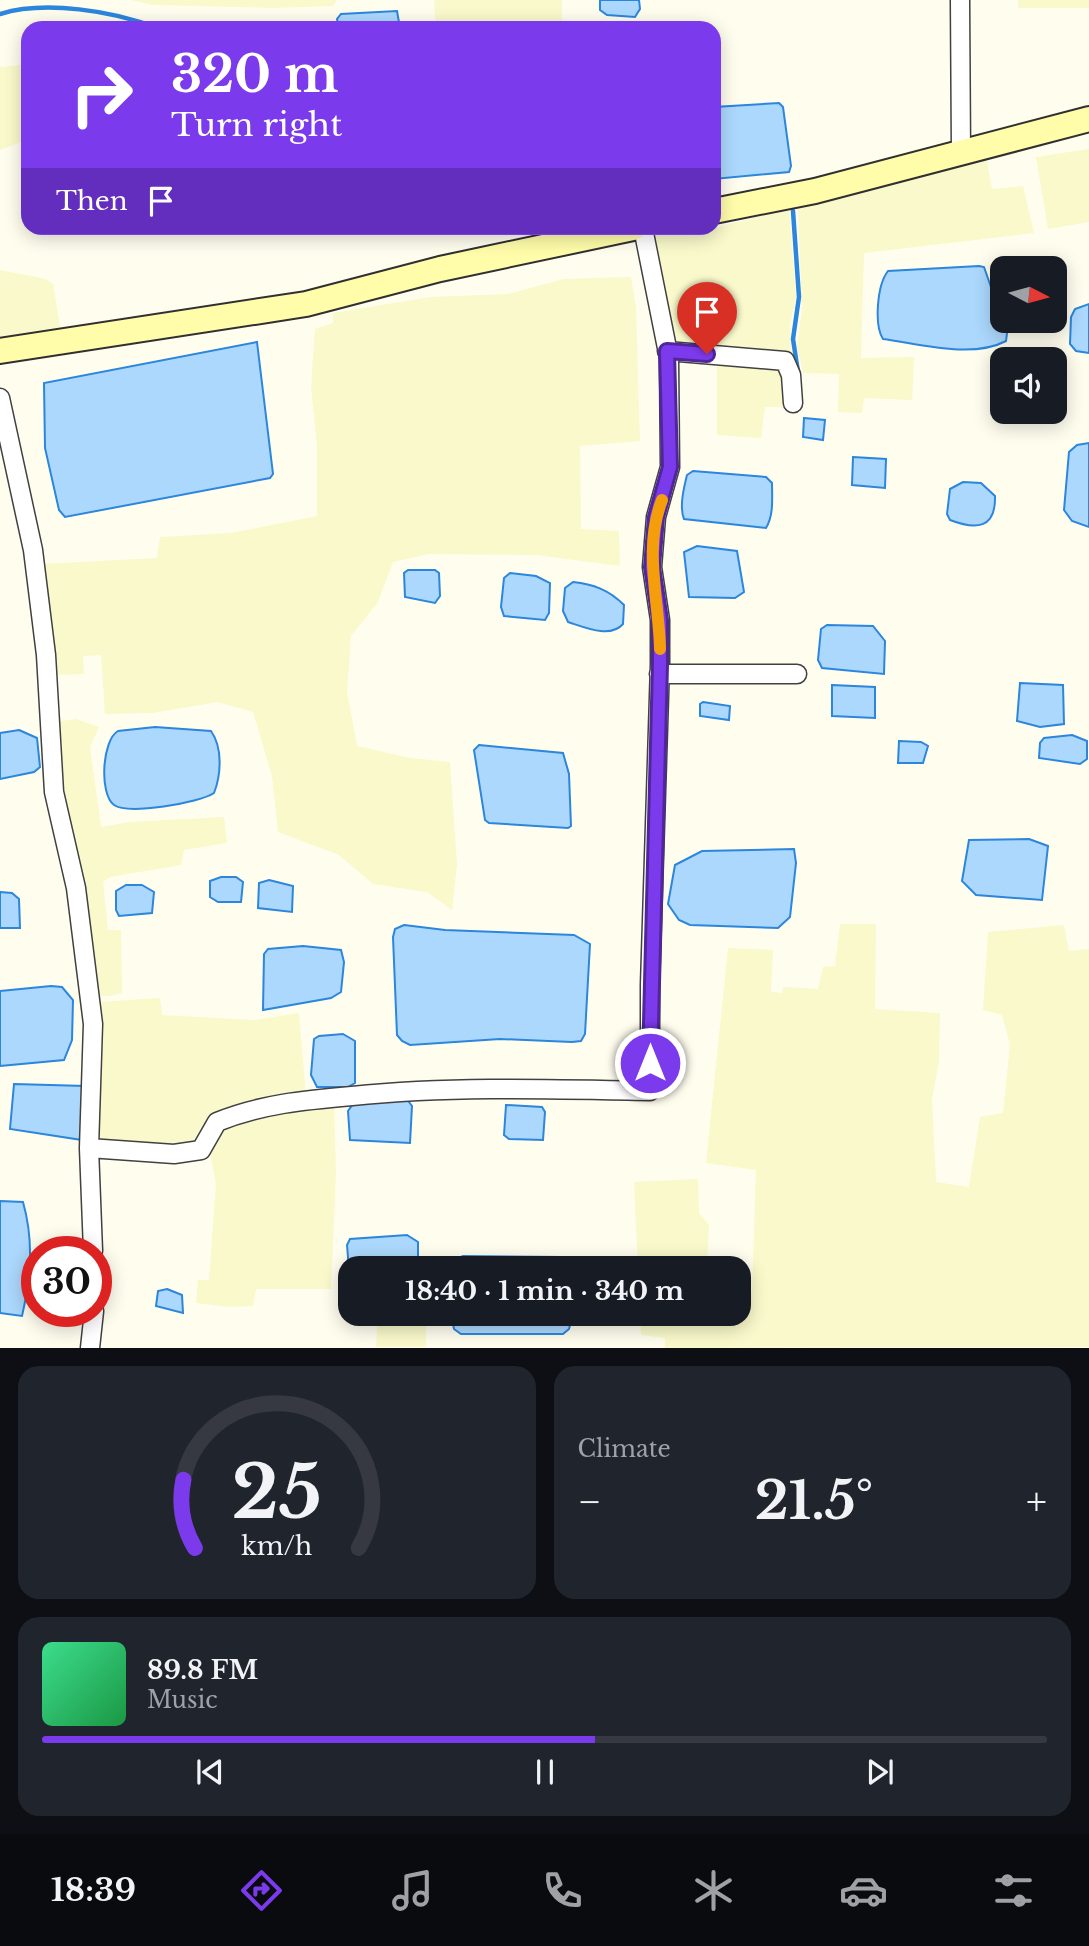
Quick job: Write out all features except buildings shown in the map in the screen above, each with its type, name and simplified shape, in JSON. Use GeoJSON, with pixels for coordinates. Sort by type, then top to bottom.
{"type":"FeatureCollection","features":[{"type":"Feature","properties":{"kind":"main road"},"geometry":{"type":"LineString","coordinates":[[721,210],[815,191],[1089,119]]}},
{"type":"Feature","properties":{"kind":"main road"},"geometry":{"type":"LineString","coordinates":[[0,351],[306,304],[440,269],[600,235]]}},
{"type":"Feature","properties":{"kind":"street"},"geometry":{"type":"LineString","coordinates":[[960,0],[961,153]]}},
{"type":"Feature","properties":{"kind":"street"},"geometry":{"type":"LineString","coordinates":[[89,1148],[174,1154],[201,1150],[217,1122],[270,1105],[317,1099],[458,1088],[650,1091],[650,985],[657,820],[656,743],[660,620],[652,567],[656,517],[670,467],[667,351],[644,235]]}},
{"type":"Feature","properties":{"kind":"street"},"geometry":{"type":"LineString","coordinates":[[667,351],[785,361],[791,375],[793,403]]}},
{"type":"Feature","properties":{"kind":"street"},"geometry":{"type":"LineString","coordinates":[[0,398],[33,550],[46,655],[54,792],[76,888],[93,1024],[89,1148],[92,1236]]}},
{"type":"Feature","properties":{"kind":"street"},"geometry":{"type":"LineString","coordinates":[[659,674],[797,674]]}},
{"type":"Feature","properties":{"kind":"street"},"geometry":{"type":"LineString","coordinates":[[90,1348],[92,1327]]}},
{"type":"Feature","properties":{"kind":"green space"},"geometry":{"type":"Polygon","coordinates":[[[132,0],[337,0],[333,6],[273,8],[152,5],[132,0]]]}},
{"type":"Feature","properties":{"kind":"green space"},"geometry":{"type":"Polygon","coordinates":[[[434,0],[562,0],[562,21],[436,21],[434,0]]]}},
{"type":"Feature","properties":{"kind":"green space"},"geometry":{"type":"Polygon","coordinates":[[[1018,0],[1089,0],[1089,8],[1018,8],[1018,0]]]}},
{"type":"Feature","properties":{"kind":"green space"},"geometry":{"type":"Polygon","coordinates":[[[21,65],[21,142],[0,150],[0,67],[21,65]]]}},
{"type":"Feature","properties":{"kind":"green space"},"geometry":{"type":"Polygon","coordinates":[[[1089,149],[1089,222],[1048,229],[1036,157],[1089,149]]]}},
{"type":"Feature","properties":{"kind":"green space"},"geometry":{"type":"Polygon","coordinates":[[[986,155],[992,189],[1023,186],[1034,233],[864,253],[861,358],[914,357],[912,400],[864,398],[862,413],[838,412],[839,374],[803,373],[797,346],[802,310],[798,206],[986,155]]]}},
{"type":"Feature","properties":{"kind":"green space"},"geometry":{"type":"Polygon","coordinates":[[[789,209],[796,297],[790,324],[791,356],[671,347],[652,235],[721,235],[721,226],[789,209]]]}},
{"type":"Feature","properties":{"kind":"green space"},"geometry":{"type":"Polygon","coordinates":[[[0,270],[46,279],[53,284],[61,332],[0,343],[0,270]]]}},
{"type":"Feature","properties":{"kind":"green space"},"geometry":{"type":"Polygon","coordinates":[[[631,277],[636,308],[640,441],[580,446],[581,529],[619,531],[620,566],[536,555],[428,554],[393,562],[378,602],[351,636],[347,692],[357,746],[410,758],[450,762],[457,864],[452,910],[427,892],[373,884],[339,855],[278,832],[272,776],[253,712],[218,702],[152,713],[105,714],[101,655],[83,656],[84,674],[55,675],[41,564],[157,558],[160,537],[231,533],[317,516],[317,446],[311,387],[315,329],[333,323],[333,313],[430,297],[508,294],[564,279],[631,277]]]}},
{"type":"Feature","properties":{"kind":"green space"},"geometry":{"type":"Polygon","coordinates":[[[717,359],[783,364],[789,407],[765,407],[761,438],[717,435],[717,359]]]}},
{"type":"Feature","properties":{"kind":"green space"},"geometry":{"type":"Polygon","coordinates":[[[76,719],[99,727],[90,747],[101,827],[129,822],[224,817],[227,843],[184,850],[181,865],[110,877],[103,882],[108,930],[121,930],[122,993],[109,996],[94,996],[69,846],[55,722],[76,719]]]}},
{"type":"Feature","properties":{"kind":"green space"},"geometry":{"type":"Polygon","coordinates":[[[840,924],[876,924],[875,1009],[940,1013],[939,1061],[932,1099],[936,1182],[969,1187],[980,1117],[1003,1113],[1010,1044],[1002,1015],[983,1010],[988,932],[1064,925],[1069,951],[1089,949],[1089,1347],[665,1348],[665,1338],[641,1335],[641,1326],[751,1326],[756,1170],[706,1163],[728,948],[773,950],[771,992],[782,993],[783,987],[818,989],[823,967],[835,966],[840,924]]]}},
{"type":"Feature","properties":{"kind":"green space"},"geometry":{"type":"Polygon","coordinates":[[[160,998],[162,1015],[255,1020],[299,1013],[306,1095],[261,1101],[198,1147],[94,1143],[98,1002],[160,998]]]}},
{"type":"Feature","properties":{"kind":"green space"},"geometry":{"type":"Polygon","coordinates":[[[334,1102],[336,1174],[331,1289],[256,1289],[253,1306],[230,1307],[196,1303],[198,1280],[209,1280],[216,1184],[210,1152],[216,1129],[219,1125],[334,1102]]]}},
{"type":"Feature","properties":{"kind":"green space"},"geometry":{"type":"Polygon","coordinates":[[[698,1179],[699,1213],[709,1225],[708,1256],[637,1256],[634,1182],[698,1179]]]}},
{"type":"Feature","properties":{"kind":"green space"},"geometry":{"type":"Polygon","coordinates":[[[377,1326],[426,1326],[426,1347],[376,1347],[377,1326]]]}},
{"type":"Feature","properties":{"kind":"water"},"geometry":{"type":"Polygon","coordinates":[[[600,0],[639,0],[640,9],[635,17],[607,15],[600,10],[600,0]]]}},
{"type":"Feature","properties":{"kind":"water"},"geometry":{"type":"Polygon","coordinates":[[[397,11],[399,21],[337,21],[341,14],[397,11]]]}},
{"type":"Feature","properties":{"kind":"water"},"geometry":{"type":"Polygon","coordinates":[[[779,103],[783,107],[791,166],[789,172],[721,178],[721,107],[779,103]]]}},
{"type":"Feature","properties":{"kind":"water"},"geometry":{"type":"Polygon","coordinates":[[[984,267],[990,284],[990,333],[1007,333],[1006,341],[978,349],[962,350],[883,339],[878,324],[878,305],[881,286],[888,271],[984,267]]]}},
{"type":"Feature","properties":{"kind":"water"},"geometry":{"type":"Polygon","coordinates":[[[1089,304],[1089,353],[1076,351],[1070,344],[1071,317],[1075,309],[1089,304]]]}},
{"type":"Feature","properties":{"kind":"water"},"geometry":{"type":"Polygon","coordinates":[[[257,342],[273,474],[270,478],[65,517],[59,510],[45,448],[44,383],[257,342]]]}},
{"type":"Feature","properties":{"kind":"water"},"geometry":{"type":"Polygon","coordinates":[[[804,418],[825,420],[823,440],[803,437],[804,418]]]}},
{"type":"Feature","properties":{"kind":"water"},"geometry":{"type":"Polygon","coordinates":[[[1089,443],[1089,527],[1072,521],[1064,510],[1069,452],[1077,445],[1089,443]]]}},
{"type":"Feature","properties":{"kind":"water"},"geometry":{"type":"Polygon","coordinates":[[[853,457],[886,459],[885,488],[852,485],[853,457]]]}},
{"type":"Feature","properties":{"kind":"water"},"geometry":{"type":"Polygon","coordinates":[[[693,471],[766,477],[772,483],[772,500],[766,528],[684,519],[683,491],[687,475],[693,471]]]}},
{"type":"Feature","properties":{"kind":"water"},"geometry":{"type":"Polygon","coordinates":[[[963,482],[981,483],[995,496],[992,515],[983,524],[976,526],[959,523],[950,520],[947,514],[950,489],[963,482]]]}},
{"type":"Feature","properties":{"kind":"water"},"geometry":{"type":"Polygon","coordinates":[[[697,546],[737,551],[744,592],[735,598],[689,597],[684,552],[697,546]]]}},
{"type":"Feature","properties":{"kind":"water"},"geometry":{"type":"Polygon","coordinates":[[[408,570],[435,570],[439,573],[440,596],[435,603],[405,597],[404,573],[408,570]]]}},
{"type":"Feature","properties":{"kind":"water"},"geometry":{"type":"Polygon","coordinates":[[[510,573],[536,576],[550,583],[549,613],[545,620],[504,616],[501,607],[504,578],[510,573]]]}},
{"type":"Feature","properties":{"kind":"water"},"geometry":{"type":"Polygon","coordinates":[[[573,582],[587,584],[613,595],[624,605],[623,624],[611,631],[604,631],[568,622],[563,611],[565,588],[573,582]]]}},
{"type":"Feature","properties":{"kind":"water"},"geometry":{"type":"Polygon","coordinates":[[[827,625],[873,626],[885,641],[884,674],[822,668],[818,660],[821,629],[827,625]]]}},
{"type":"Feature","properties":{"kind":"water"},"geometry":{"type":"Polygon","coordinates":[[[1020,683],[1063,685],[1064,724],[1040,727],[1017,721],[1020,683]]]}},
{"type":"Feature","properties":{"kind":"water"},"geometry":{"type":"Polygon","coordinates":[[[832,685],[875,687],[875,718],[832,716],[832,685]]]}},
{"type":"Feature","properties":{"kind":"water"},"geometry":{"type":"Polygon","coordinates":[[[703,702],[730,706],[729,720],[700,716],[700,704],[703,702]]]}},
{"type":"Feature","properties":{"kind":"water"},"geometry":{"type":"Polygon","coordinates":[[[155,727],[211,731],[218,745],[220,762],[214,793],[194,800],[148,808],[133,809],[114,805],[109,799],[104,779],[106,755],[113,736],[118,731],[155,727]]]}},
{"type":"Feature","properties":{"kind":"water"},"geometry":{"type":"Polygon","coordinates":[[[19,730],[37,738],[40,767],[34,772],[0,779],[0,733],[19,730]]]}},
{"type":"Feature","properties":{"kind":"water"},"geometry":{"type":"Polygon","coordinates":[[[1072,735],[1087,741],[1087,759],[1080,764],[1039,758],[1040,743],[1044,738],[1072,735]]]}},
{"type":"Feature","properties":{"kind":"water"},"geometry":{"type":"Polygon","coordinates":[[[899,741],[921,742],[928,746],[923,763],[898,763],[899,741]]]}},
{"type":"Feature","properties":{"kind":"water"},"geometry":{"type":"Polygon","coordinates":[[[479,745],[563,753],[569,774],[571,826],[568,828],[489,823],[485,820],[474,750],[479,745]]]}},
{"type":"Feature","properties":{"kind":"water"},"geometry":{"type":"Polygon","coordinates":[[[1029,839],[1048,846],[1042,900],[976,895],[962,881],[969,840],[1029,839]]]}},
{"type":"Feature","properties":{"kind":"water"},"geometry":{"type":"Polygon","coordinates":[[[794,849],[796,863],[790,917],[778,928],[690,925],[679,920],[668,904],[675,865],[702,851],[794,849]]]}},
{"type":"Feature","properties":{"kind":"water"},"geometry":{"type":"Polygon","coordinates":[[[221,877],[236,877],[243,882],[241,902],[218,902],[210,897],[210,881],[221,877]]]}},
{"type":"Feature","properties":{"kind":"water"},"geometry":{"type":"Polygon","coordinates":[[[269,880],[293,886],[292,912],[258,908],[259,883],[269,880]]]}},
{"type":"Feature","properties":{"kind":"water"},"geometry":{"type":"Polygon","coordinates":[[[126,885],[142,885],[154,892],[152,913],[119,916],[116,910],[116,891],[126,885]]]}},
{"type":"Feature","properties":{"kind":"water"},"geometry":{"type":"Polygon","coordinates":[[[0,892],[12,893],[19,899],[20,928],[0,928],[0,892]]]}},
{"type":"Feature","properties":{"kind":"water"},"geometry":{"type":"Polygon","coordinates":[[[404,925],[445,930],[574,935],[590,944],[585,1034],[581,1041],[500,1039],[410,1045],[402,1041],[397,1035],[393,937],[395,929],[404,925]]]}},
{"type":"Feature","properties":{"kind":"water"},"geometry":{"type":"Polygon","coordinates":[[[303,946],[341,950],[344,962],[341,992],[331,998],[263,1010],[264,954],[268,949],[303,946]]]}},
{"type":"Feature","properties":{"kind":"water"},"geometry":{"type":"Polygon","coordinates":[[[62,987],[73,1000],[72,1040],[64,1060],[0,1066],[0,991],[62,987]]]}},
{"type":"Feature","properties":{"kind":"water"},"geometry":{"type":"Polygon","coordinates":[[[343,1034],[355,1041],[355,1083],[348,1087],[317,1087],[311,1075],[314,1039],[319,1036],[343,1034]]]}},
{"type":"Feature","properties":{"kind":"water"},"geometry":{"type":"Polygon","coordinates":[[[14,1084],[85,1086],[82,1140],[10,1129],[14,1084]]]}},
{"type":"Feature","properties":{"kind":"water"},"geometry":{"type":"Polygon","coordinates":[[[406,1098],[412,1106],[410,1143],[350,1140],[348,1111],[353,1104],[406,1098]]]}},
{"type":"Feature","properties":{"kind":"water"},"geometry":{"type":"Polygon","coordinates":[[[506,1105],[542,1107],[545,1112],[543,1140],[509,1139],[504,1135],[506,1105]]]}},
{"type":"Feature","properties":{"kind":"water"},"geometry":{"type":"Polygon","coordinates":[[[0,1201],[23,1202],[29,1236],[21,1236],[21,1316],[0,1313],[0,1201]]]}},
{"type":"Feature","properties":{"kind":"water"},"geometry":{"type":"Polygon","coordinates":[[[407,1235],[418,1242],[418,1256],[348,1256],[347,1245],[350,1239],[407,1235]]]}},
{"type":"Feature","properties":{"kind":"water"},"geometry":{"type":"Polygon","coordinates":[[[167,1289],[182,1295],[183,1313],[156,1306],[158,1291],[167,1289]]]}},
{"type":"Feature","properties":{"kind":"water"},"geometry":{"type":"Polygon","coordinates":[[[453,1326],[570,1326],[563,1334],[461,1334],[453,1326]]]}},
{"type":"Feature","properties":{"kind":"waterway"},"geometry":{"type":"LineString","coordinates":[[0,14],[37,8],[79,9],[136,21]]}},
{"type":"Feature","properties":{"kind":"waterway"},"geometry":{"type":"LineString","coordinates":[[793,211],[799,297],[793,339],[798,372]]}},
{"type":"Feature","properties":{"kind":"slow traffic"},"geometry":{"type":"LineString","coordinates":[[660,649],[660,620],[652,567],[652,547],[656,517],[662,500]]}},
{"type":"Feature","properties":{"kind":"route"},"geometry":{"type":"LineString","coordinates":[[650,1063],[660,664],[660,620],[652,567],[652,547],[656,517],[670,467],[667,351],[707,354]]}}]}
